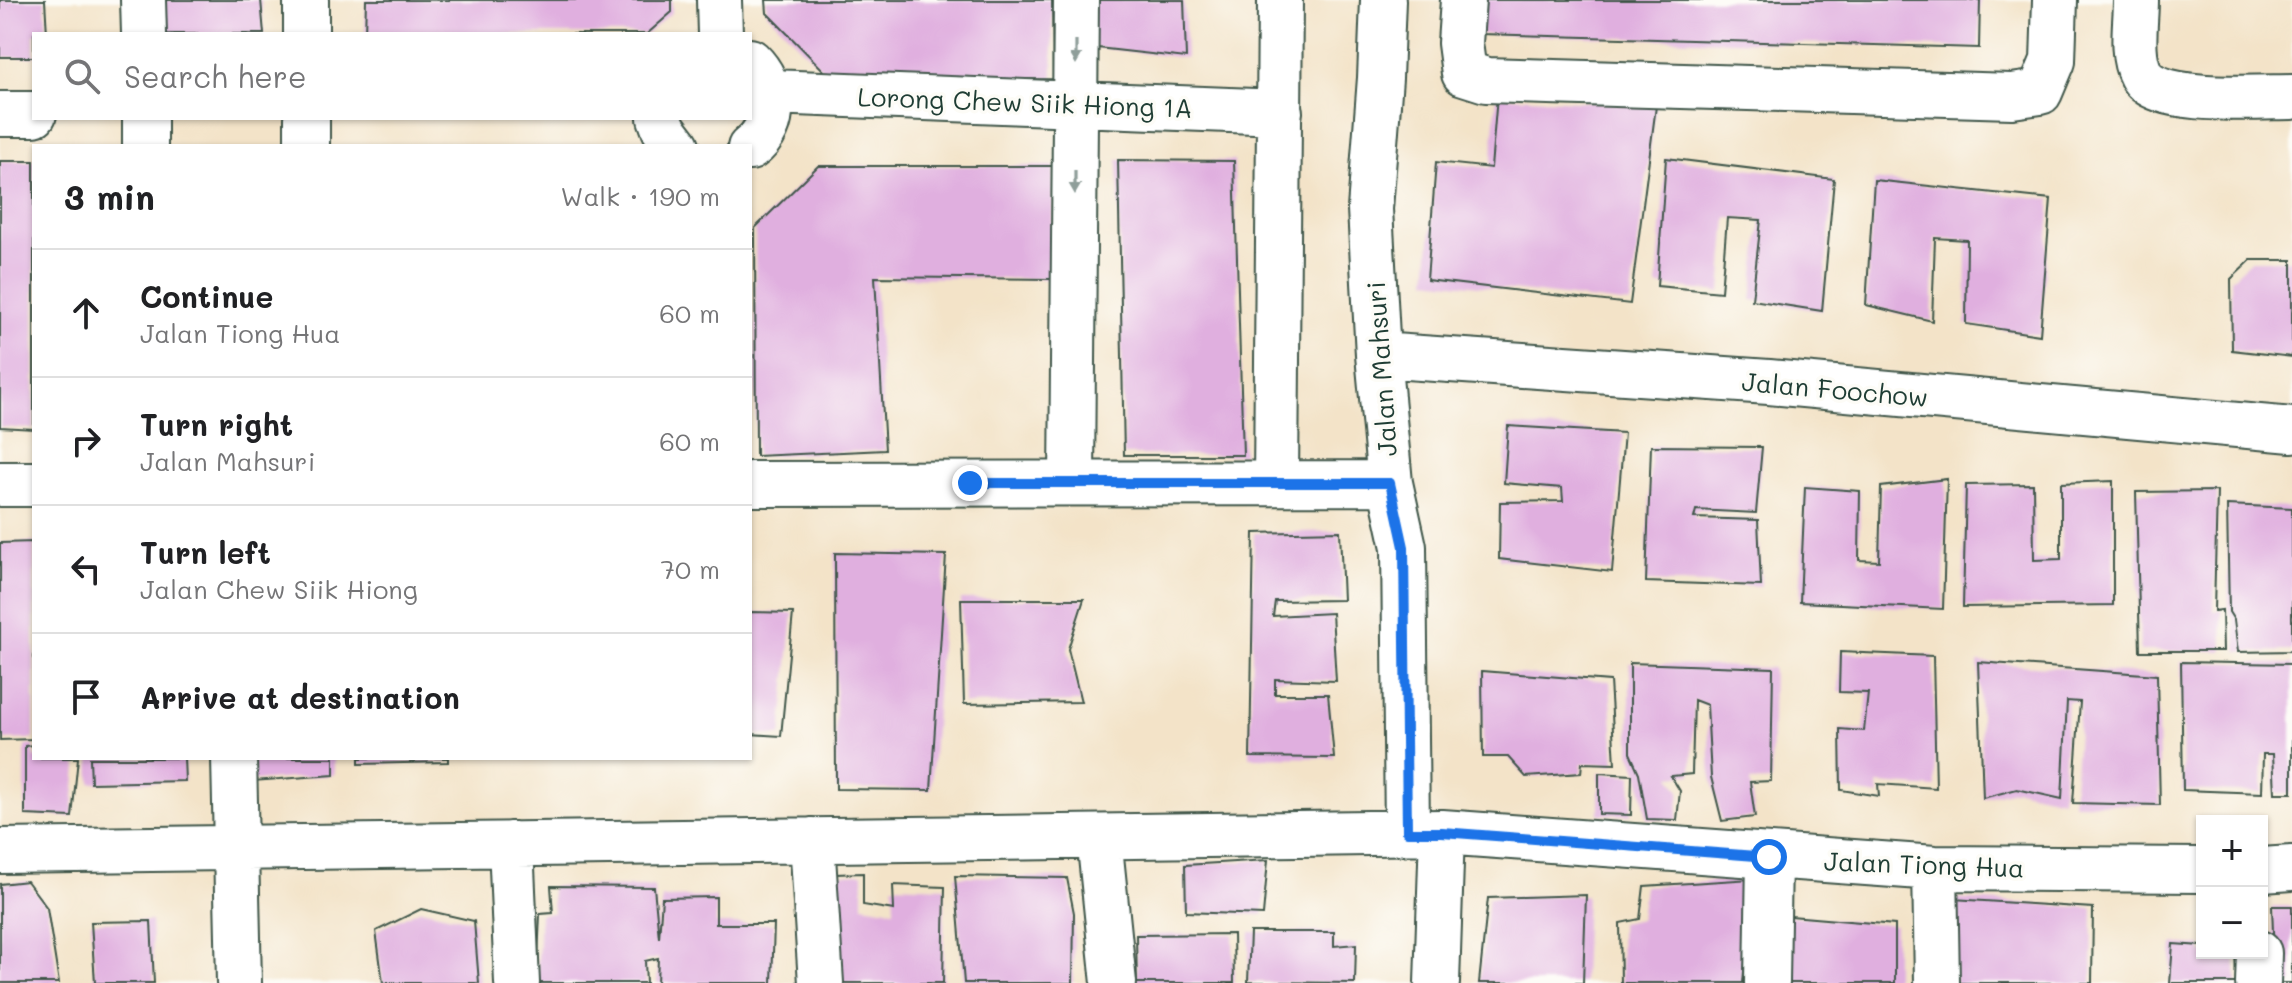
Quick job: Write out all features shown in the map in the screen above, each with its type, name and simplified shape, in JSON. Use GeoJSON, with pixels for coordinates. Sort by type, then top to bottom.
{"type":"FeatureCollection","features":[{"type":"Feature","properties":{"kind":"street"},"geometry":{"type":"LineString","coordinates":[[143,0],[144,32]]}},
{"type":"Feature","properties":{"kind":"street"},"geometry":{"type":"LineString","coordinates":[[306,0],[306,32]]}},
{"type":"Feature","properties":{"kind":"street"},"geometry":{"type":"LineString","coordinates":[[719,0],[720,32]]}},
{"type":"Feature","properties":{"kind":"street"},"geometry":{"type":"LineString","coordinates":[[1072,483],[1076,0]]}},
{"type":"Feature","properties":{"kind":"street"},"geometry":{"type":"LineString","coordinates":[[1276,483],[1280,0]]}},
{"type":"Feature","properties":{"kind":"street","name":"Jalan Mahsuri"},"geometry":{"type":"LineString","coordinates":[[1383,0],[1370,209],[1378,355],[1390,483],[1404,547],[1437,983]]}},
{"type":"Feature","properties":{"kind":"street"},"geometry":{"type":"LineString","coordinates":[[1463,0],[1460,43],[1464,73],[1486,80],[2012,96],[2040,92],[2053,61],[2055,0]]}},
{"type":"Feature","properties":{"kind":"street"},"geometry":{"type":"LineString","coordinates":[[2136,0],[2135,51],[2141,76],[2156,90],[2198,97],[2292,97]]}},
{"type":"Feature","properties":{"kind":"street"},"geometry":{"type":"LineString","coordinates":[[752,146],[766,129],[771,111],[760,76]]}},
{"type":"Feature","properties":{"kind":"street","name":"Lorong Chew Siik Hiong 1A"},"geometry":{"type":"LineString","coordinates":[[760,76],[1075,104],[1280,112]]}},
{"type":"Feature","properties":{"kind":"street"},"geometry":{"type":"LineString","coordinates":[[0,114],[32,114]]}},
{"type":"Feature","properties":{"kind":"street"},"geometry":{"type":"LineString","coordinates":[[145,120],[145,144]]}},
{"type":"Feature","properties":{"kind":"street"},"geometry":{"type":"LineString","coordinates":[[307,120],[307,144]]}},
{"type":"Feature","properties":{"kind":"street"},"geometry":{"type":"LineString","coordinates":[[661,120],[675,144]]}},
{"type":"Feature","properties":{"kind":"street","name":"Jalan Foochow"},"geometry":{"type":"LineString","coordinates":[[1378,355],[1769,382],[2292,430]]}},
{"type":"Feature","properties":{"kind":"street"},"geometry":{"type":"LineString","coordinates":[[752,484],[1390,483]]}},
{"type":"Feature","properties":{"kind":"street"},"geometry":{"type":"LineString","coordinates":[[0,484],[32,484]]}},
{"type":"Feature","properties":{"kind":"street"},"geometry":{"type":"LineString","coordinates":[[234,760],[239,983]]}},
{"type":"Feature","properties":{"kind":"street","name":"Jalan Tiong Hua"},"geometry":{"type":"LineString","coordinates":[[0,851],[1424,832],[1935,868],[2196,870]]}},
{"type":"Feature","properties":{"kind":"street"},"geometry":{"type":"LineString","coordinates":[[1099,837],[1114,983]]}},
{"type":"Feature","properties":{"kind":"street"},"geometry":{"type":"LineString","coordinates":[[812,840],[821,983]]}},
{"type":"Feature","properties":{"kind":"street"},"geometry":{"type":"LineString","coordinates":[[511,844],[517,983]]}},
{"type":"Feature","properties":{"kind":"street"},"geometry":{"type":"LineString","coordinates":[[1767,983],[1769,857]]}},
{"type":"Feature","properties":{"kind":"street"},"geometry":{"type":"LineString","coordinates":[[1935,868],[1937,983]]}},
{"type":"Feature","properties":{"kind":"street"},"geometry":{"type":"LineString","coordinates":[[2268,870],[2292,868]]}},
{"type":"Feature","properties":{"kind":"street"},"geometry":{"type":"LineString","coordinates":[[2258,983],[2259,959]]}},
{"type":"Feature","properties":{"kind":"building"},"geometry":{"type":"Polygon","coordinates":[[[0,0],[45,0],[47,32],[32,32],[32,57],[0,57],[0,0]]]}},
{"type":"Feature","properties":{"kind":"building"},"geometry":{"type":"Polygon","coordinates":[[[155,0],[261,0],[264,32],[156,32],[155,0]]]}},
{"type":"Feature","properties":{"kind":"building"},"geometry":{"type":"Polygon","coordinates":[[[366,0],[672,0],[672,12],[649,32],[365,32],[366,0]]]}},
{"type":"Feature","properties":{"kind":"building"},"geometry":{"type":"Polygon","coordinates":[[[766,0],[1052,0],[1053,79],[833,80],[767,13],[766,0]]]}},
{"type":"Feature","properties":{"kind":"building"},"geometry":{"type":"Polygon","coordinates":[[[1089,0],[1184,0],[1186,58],[1089,47],[1089,0]]]}},
{"type":"Feature","properties":{"kind":"building"},"geometry":{"type":"Polygon","coordinates":[[[1480,0],[1980,0],[1979,48],[1480,34],[1480,0]]]}},
{"type":"Feature","properties":{"kind":"building"},"geometry":{"type":"Polygon","coordinates":[[[1497,96],[1656,106],[1630,304],[1427,280],[1436,162],[1491,168],[1497,96]]]}},
{"type":"Feature","properties":{"kind":"building"},"geometry":{"type":"Polygon","coordinates":[[[1666,158],[1834,179],[1822,311],[1752,300],[1761,220],[1727,218],[1721,292],[1657,286],[1666,158]]]}},
{"type":"Feature","properties":{"kind":"building"},"geometry":{"type":"Polygon","coordinates":[[[1118,160],[1234,161],[1243,455],[1124,455],[1118,160]]]}},
{"type":"Feature","properties":{"kind":"building"},"geometry":{"type":"Polygon","coordinates":[[[0,161],[32,161],[32,429],[0,427],[0,161]]]}},
{"type":"Feature","properties":{"kind":"building"},"geometry":{"type":"Polygon","coordinates":[[[818,166],[1054,166],[1051,279],[875,277],[885,450],[756,456],[755,228],[818,166]]]}},
{"type":"Feature","properties":{"kind":"building"},"geometry":{"type":"Polygon","coordinates":[[[1874,180],[2051,199],[2040,335],[1966,324],[1967,240],[1935,238],[1932,321],[1866,305],[1874,180]]]}},
{"type":"Feature","properties":{"kind":"building"},"geometry":{"type":"Polygon","coordinates":[[[2251,260],[2292,260],[2292,357],[2232,350],[2231,279],[2251,260]]]}},
{"type":"Feature","properties":{"kind":"building"},"geometry":{"type":"Polygon","coordinates":[[[1508,426],[1624,433],[1612,572],[1499,559],[1500,502],[1563,501],[1562,488],[1504,483],[1508,426]]]}},
{"type":"Feature","properties":{"kind":"building"},"geometry":{"type":"Polygon","coordinates":[[[1651,446],[1762,447],[1756,513],[1696,510],[1694,518],[1758,520],[1761,586],[1646,582],[1651,446]]]}},
{"type":"Feature","properties":{"kind":"building"},"geometry":{"type":"Polygon","coordinates":[[[1947,479],[1943,609],[1800,602],[1805,487],[1860,491],[1859,560],[1879,561],[1881,487],[1947,479]]]}},
{"type":"Feature","properties":{"kind":"building"},"geometry":{"type":"Polygon","coordinates":[[[2113,481],[2113,605],[1963,607],[1966,485],[2033,484],[2034,560],[2061,559],[2061,483],[2113,481]]]}},
{"type":"Feature","properties":{"kind":"building"},"geometry":{"type":"Polygon","coordinates":[[[2217,491],[2214,611],[2222,610],[2223,651],[2140,651],[2136,492],[2217,491]]]}},
{"type":"Feature","properties":{"kind":"building"},"geometry":{"type":"Polygon","coordinates":[[[2227,505],[2292,508],[2292,651],[2238,652],[2234,620],[2229,612],[2227,505]]]}},
{"type":"Feature","properties":{"kind":"building"},"geometry":{"type":"Polygon","coordinates":[[[1340,531],[1343,600],[1275,601],[1273,616],[1332,613],[1336,681],[1275,679],[1275,694],[1328,694],[1334,758],[1250,757],[1254,533],[1340,531]]]}},
{"type":"Feature","properties":{"kind":"building"},"geometry":{"type":"Polygon","coordinates":[[[32,542],[32,739],[0,740],[0,543],[32,542]]]}},
{"type":"Feature","properties":{"kind":"building"},"geometry":{"type":"Polygon","coordinates":[[[835,553],[946,555],[931,790],[836,789],[835,553]]]}},
{"type":"Feature","properties":{"kind":"building"},"geometry":{"type":"Polygon","coordinates":[[[961,599],[1084,599],[1068,649],[1081,702],[964,704],[961,599]]]}},
{"type":"Feature","properties":{"kind":"building"},"geometry":{"type":"Polygon","coordinates":[[[752,612],[793,613],[781,736],[752,734],[752,612]]]}},
{"type":"Feature","properties":{"kind":"building"},"geometry":{"type":"Polygon","coordinates":[[[1840,652],[1933,656],[1936,788],[1878,784],[1879,796],[1841,790],[1840,729],[1864,731],[1868,693],[1839,692],[1840,652]]]}},
{"type":"Feature","properties":{"kind":"building"},"geometry":{"type":"Polygon","coordinates":[[[1978,662],[2157,675],[2160,805],[2073,803],[2080,702],[2067,701],[2062,799],[2017,789],[1983,798],[1978,662]]]}},
{"type":"Feature","properties":{"kind":"building"},"geometry":{"type":"Polygon","coordinates":[[[2181,662],[2292,664],[2292,793],[2275,793],[2273,754],[2263,754],[2262,793],[2183,790],[2181,662]]]}},
{"type":"Feature","properties":{"kind":"building"},"geometry":{"type":"Polygon","coordinates":[[[1630,663],[1773,668],[1771,781],[1750,782],[1755,817],[1722,821],[1711,777],[1707,705],[1694,700],[1692,774],[1671,776],[1680,791],[1677,820],[1647,819],[1639,773],[1630,753],[1630,663]]]}},
{"type":"Feature","properties":{"kind":"building"},"geometry":{"type":"Polygon","coordinates":[[[1482,671],[1610,681],[1615,764],[1582,763],[1581,773],[1526,777],[1508,757],[1483,757],[1482,671]]]}},
{"type":"Feature","properties":{"kind":"building"},"geometry":{"type":"Polygon","coordinates":[[[32,745],[32,760],[78,760],[72,817],[25,815],[25,746],[32,745]]]}},
{"type":"Feature","properties":{"kind":"building"},"geometry":{"type":"Polygon","coordinates":[[[90,760],[184,760],[185,781],[91,783],[90,760]]]}},
{"type":"Feature","properties":{"kind":"building"},"geometry":{"type":"Polygon","coordinates":[[[253,760],[334,760],[334,775],[253,781],[253,760]]]}},
{"type":"Feature","properties":{"kind":"building"},"geometry":{"type":"Polygon","coordinates":[[[359,760],[448,760],[448,762],[359,764],[359,760]]]}},
{"type":"Feature","properties":{"kind":"building"},"geometry":{"type":"Polygon","coordinates":[[[1599,773],[1632,775],[1631,815],[1599,814],[1599,773]]]}},
{"type":"Feature","properties":{"kind":"building"},"geometry":{"type":"Polygon","coordinates":[[[1268,860],[1263,915],[1186,912],[1185,865],[1268,860]]]}},
{"type":"Feature","properties":{"kind":"building"},"geometry":{"type":"Polygon","coordinates":[[[863,873],[863,905],[894,910],[893,885],[945,887],[943,983],[840,983],[835,874],[863,873]]]}},
{"type":"Feature","properties":{"kind":"building"},"geometry":{"type":"Polygon","coordinates":[[[955,876],[1067,878],[1074,913],[1073,983],[964,983],[955,876]]]}},
{"type":"Feature","properties":{"kind":"building"},"geometry":{"type":"Polygon","coordinates":[[[1752,879],[1743,983],[1621,983],[1620,923],[1640,919],[1644,886],[1752,879]]]}},
{"type":"Feature","properties":{"kind":"building"},"geometry":{"type":"Polygon","coordinates":[[[27,881],[47,908],[59,983],[0,983],[0,884],[27,881]]]}},
{"type":"Feature","properties":{"kind":"building"},"geometry":{"type":"Polygon","coordinates":[[[551,886],[654,887],[659,938],[662,898],[716,897],[716,924],[774,924],[772,983],[657,983],[658,958],[645,961],[646,983],[537,983],[540,914],[553,913],[551,886]]]}},
{"type":"Feature","properties":{"kind":"building"},"geometry":{"type":"Polygon","coordinates":[[[1586,895],[1583,983],[1479,983],[1488,898],[1586,895]]]}},
{"type":"Feature","properties":{"kind":"building"},"geometry":{"type":"Polygon","coordinates":[[[1953,899],[2093,908],[2092,983],[1955,983],[1953,899]]]}},
{"type":"Feature","properties":{"kind":"building"},"geometry":{"type":"Polygon","coordinates":[[[2272,906],[2292,906],[2292,983],[2275,983],[2272,906]]]}},
{"type":"Feature","properties":{"kind":"building"},"geometry":{"type":"Polygon","coordinates":[[[421,909],[474,921],[479,983],[383,983],[376,931],[421,909]]]}},
{"type":"Feature","properties":{"kind":"building"},"geometry":{"type":"Polygon","coordinates":[[[1779,915],[1895,925],[1895,983],[1782,983],[1779,915]]]}},
{"type":"Feature","properties":{"kind":"building"},"geometry":{"type":"Polygon","coordinates":[[[151,921],[154,983],[95,983],[91,922],[151,921]]]}},
{"type":"Feature","properties":{"kind":"building"},"geometry":{"type":"Polygon","coordinates":[[[1250,932],[1334,932],[1334,946],[1356,944],[1355,983],[1248,982],[1250,932]]]}},
{"type":"Feature","properties":{"kind":"building"},"geometry":{"type":"Polygon","coordinates":[[[1233,934],[1234,983],[1137,983],[1136,935],[1233,934]]]}},
{"type":"Feature","properties":{"kind":"building"},"geometry":{"type":"Polygon","coordinates":[[[2173,944],[2196,946],[2196,959],[2235,959],[2237,983],[2170,983],[2173,944]]]}},
{"type":"Feature","properties":{"kind":"route"},"geometry":{"type":"LineString","coordinates":[[970,483],[1390,483],[1404,547],[1407,832],[1442,832],[1769,857]]}}]}
